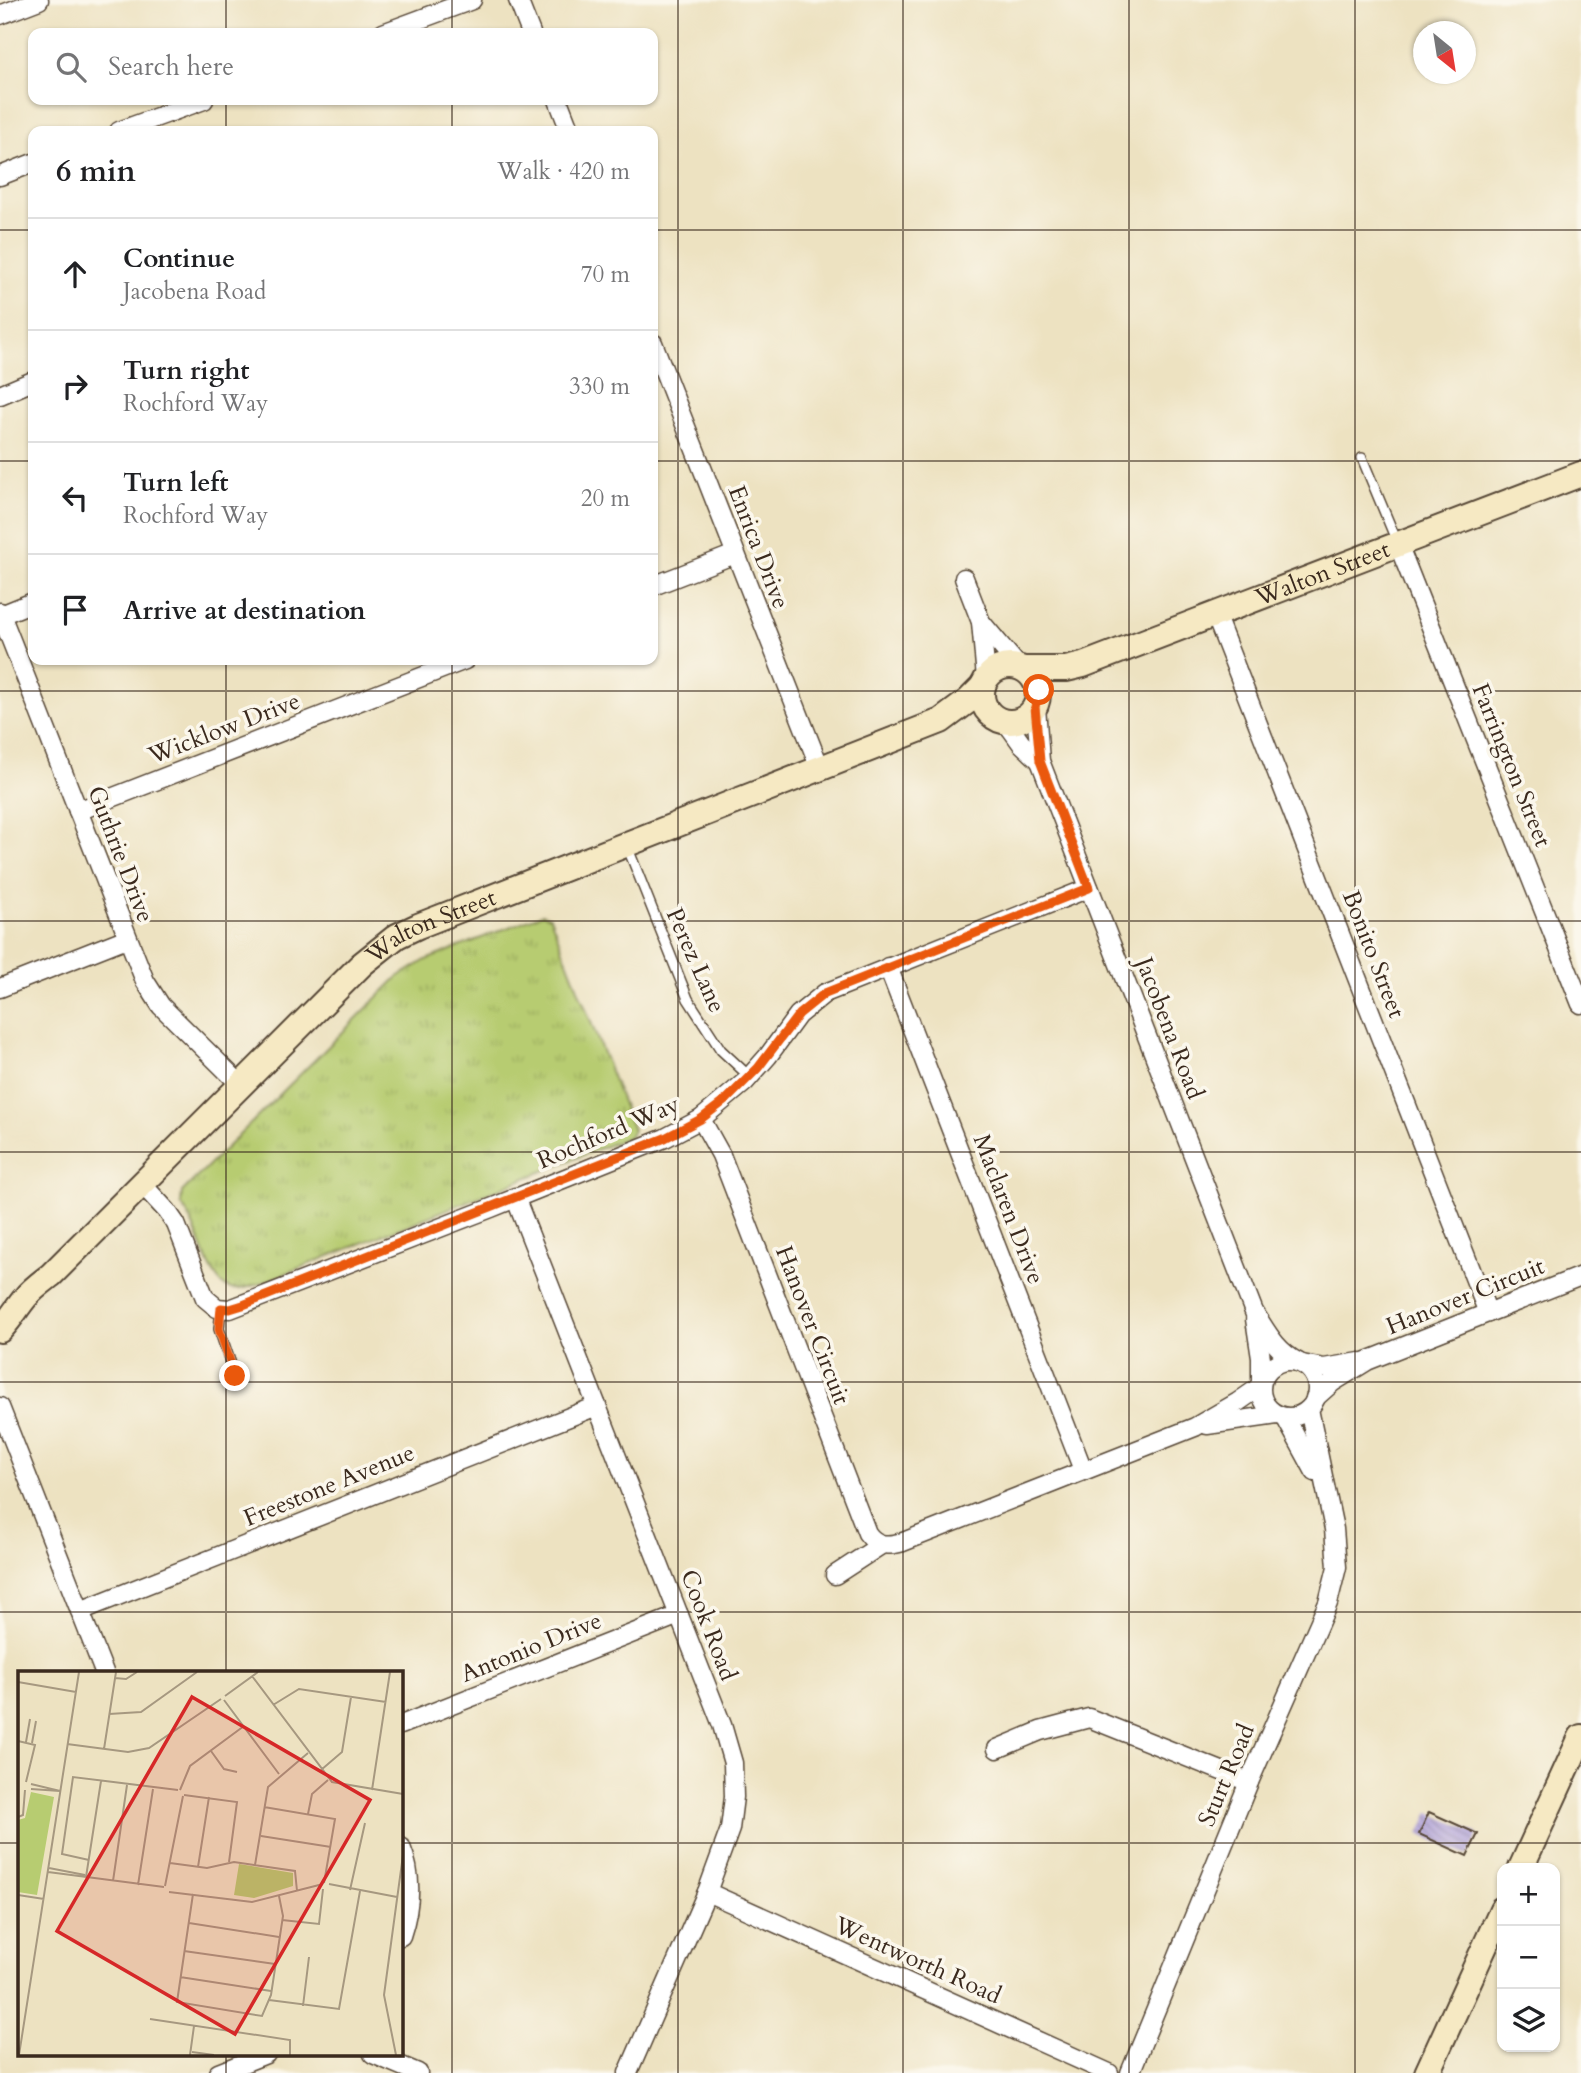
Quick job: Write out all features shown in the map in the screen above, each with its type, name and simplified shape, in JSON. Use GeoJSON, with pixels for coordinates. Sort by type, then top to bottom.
{"type":"FeatureCollection","features":[{"type":"Feature","properties":{"kind":"street"},"geometry":{"type":"LineString","coordinates":[[0,15],[39,0]]}},
{"type":"Feature","properties":{"kind":"street"},"geometry":{"type":"LineString","coordinates":[[396,28],[472,0]]}},
{"type":"Feature","properties":{"kind":"street"},"geometry":{"type":"LineString","coordinates":[[518,0],[529,28]]}},
{"type":"Feature","properties":{"kind":"street"},"geometry":{"type":"LineString","coordinates":[[133,126],[190,105]]}},
{"type":"Feature","properties":{"kind":"street"},"geometry":{"type":"LineString","coordinates":[[560,105],[568,126]]}},
{"type":"Feature","properties":{"kind":"street"},"geometry":{"type":"LineString","coordinates":[[0,176],[28,165]]}},
{"type":"Feature","properties":{"kind":"street","name":"Enrica Drive"},"geometry":{"type":"LineString","coordinates":[[658,362],[820,768]]}},
{"type":"Feature","properties":{"kind":"street"},"geometry":{"type":"LineString","coordinates":[[0,395],[28,383]]}},
{"type":"Feature","properties":{"kind":"street","name":"Walton Street"},"geometry":{"type":"LineString","coordinates":[[1021,668],[1066,668],[1083,665],[1575,478]]}},
{"type":"Feature","properties":{"kind":"street","name":"Farrington Street"},"geometry":{"type":"LineString","coordinates":[[1398,544],[1581,1004]]}},
{"type":"Feature","properties":{"kind":"street"},"geometry":{"type":"LineString","coordinates":[[658,584],[735,554]]}},
{"type":"Feature","properties":{"kind":"street"},"geometry":{"type":"LineString","coordinates":[[964,578],[981,622],[985,682],[982,694],[986,709],[1002,721],[1023,719],[1037,703],[1037,682],[1021,668],[981,622]]}},
{"type":"Feature","properties":{"kind":"street"},"geometry":{"type":"LineString","coordinates":[[1,614],[28,604]]}},
{"type":"Feature","properties":{"kind":"street","name":"Guthrie Drive"},"geometry":{"type":"LineString","coordinates":[[1,614],[139,968],[156,1000],[241,1085]]}},
{"type":"Feature","properties":{"kind":"street","name":"Bonito Street"},"geometry":{"type":"LineString","coordinates":[[1215,614],[1488,1312]]}},
{"type":"Feature","properties":{"kind":"street","name":"Wicklow Drive"},"geometry":{"type":"LineString","coordinates":[[78,811],[452,665]]}},
{"type":"Feature","properties":{"kind":"street","name":"Walton Street"},"geometry":{"type":"LineString","coordinates":[[1037,703],[1083,665]]}},
{"type":"Feature","properties":{"kind":"street"},"geometry":{"type":"LineString","coordinates":[[985,682],[1000,667],[1021,668]]}},
{"type":"Feature","properties":{"kind":"street","name":"Walton Street"},"geometry":{"type":"LineString","coordinates":[[0,1330],[11,1320],[28,1294],[51,1275],[362,964],[397,936],[941,721],[968,701],[985,682]]}},
{"type":"Feature","properties":{"kind":"street","name":"Jacobena Road"},"geometry":{"type":"LineString","coordinates":[[1037,703],[1040,761],[1254,1312],[1276,1346],[1286,1356],[1300,1363]]}},
{"type":"Feature","properties":{"kind":"street","name":"Walton Street"},"geometry":{"type":"LineString","coordinates":[[941,721],[1002,721]]}},
{"type":"Feature","properties":{"kind":"street","name":"Jacobena Road"},"geometry":{"type":"LineString","coordinates":[[1002,721],[1040,761]]}},
{"type":"Feature","properties":{"kind":"street","name":"Rochford Way"},"geometry":{"type":"LineString","coordinates":[[221,1308],[230,1309],[243,1305],[665,1138],[701,1119],[750,1077],[799,1014],[811,1003],[839,986],[1089,888]]}},
{"type":"Feature","properties":{"kind":"street"},"geometry":{"type":"LineString","coordinates":[[0,988],[127,938]]}},
{"type":"Feature","properties":{"kind":"street","name":"Maclaren Drive"},"geometry":{"type":"LineString","coordinates":[[888,967],[1083,1470]]}},
{"type":"Feature","properties":{"kind":"street","name":"Hanover Circuit"},"geometry":{"type":"LineString","coordinates":[[701,1119],[721,1155],[867,1533],[881,1545]]}},
{"type":"Feature","properties":{"kind":"street"},"geometry":{"type":"LineString","coordinates":[[142,1184],[176,1224],[205,1298],[221,1308]]}},
{"type":"Feature","properties":{"kind":"street","name":"Cook Road"},"geometry":{"type":"LineString","coordinates":[[515,1197],[722,1725],[733,1763],[734,1797],[730,1829],[707,1892],[628,2073]]}},
{"type":"Feature","properties":{"kind":"street","name":"Hanover Circuit"},"geometry":{"type":"LineString","coordinates":[[1367,1361],[1581,1276]]}},
{"type":"Feature","properties":{"kind":"street","name":"Walton Street"},"geometry":{"type":"LineString","coordinates":[[0,1301],[28,1294]]}},
{"type":"Feature","properties":{"kind":"street","name":"Jacobena Road"},"geometry":{"type":"LineString","coordinates":[[1254,1312],[1261,1358],[1261,1384]]}},
{"type":"Feature","properties":{"kind":"street"},"geometry":{"type":"LineString","coordinates":[[1195,1427],[1302,1415],[1333,1382],[1367,1361]]}},
{"type":"Feature","properties":{"kind":"street"},"geometry":{"type":"LineString","coordinates":[[835,1575],[881,1545],[903,1542],[1195,1427],[1238,1402],[1261,1384],[1270,1367],[1278,1362],[1324,1368],[1367,1361]]}},
{"type":"Feature","properties":{"kind":"street"},"geometry":{"type":"LineString","coordinates":[[1300,1363],[1311,1370],[1315,1377],[1317,1386],[1312,1404]]}},
{"type":"Feature","properties":{"kind":"street"},"geometry":{"type":"LineString","coordinates":[[1261,1384],[1265,1404],[1281,1416]]}},
{"type":"Feature","properties":{"kind":"street","name":"Sturt Road"},"geometry":{"type":"LineString","coordinates":[[1130,2073],[1249,1782],[1328,1603],[1336,1567],[1334,1529],[1325,1491],[1312,1404]]}},
{"type":"Feature","properties":{"kind":"street","name":"Freestone Avenue"},"geometry":{"type":"LineString","coordinates":[[80,1611],[597,1406]]}},
{"type":"Feature","properties":{"kind":"street"},"geometry":{"type":"LineString","coordinates":[[0,1407],[104,1671]]}},
{"type":"Feature","properties":{"kind":"street","name":"Sturt Road"},"geometry":{"type":"LineString","coordinates":[[1281,1416],[1325,1491]]}},
{"type":"Feature","properties":{"kind":"street","name":"Antonio Drive"},"geometry":{"type":"LineString","coordinates":[[402,1725],[679,1615]]}},
{"type":"Feature","properties":{"kind":"street"},"geometry":{"type":"LineString","coordinates":[[997,1749],[1040,1731],[1089,1718],[1249,1782]]}},
{"type":"Feature","properties":{"kind":"street"},"geometry":{"type":"LineString","coordinates":[[1523,1863],[1581,1737]]}},
{"type":"Feature","properties":{"kind":"street"},"geometry":{"type":"LineString","coordinates":[[402,1850],[409,1888],[409,1911],[402,1933]]}},
{"type":"Feature","properties":{"kind":"street","name":"Wentworth Road"},"geometry":{"type":"LineString","coordinates":[[707,1892],[1109,2073]]}},
{"type":"Feature","properties":{"kind":"street"},"geometry":{"type":"LineString","coordinates":[[1427,2073],[1497,1920]]}},
{"type":"Feature","properties":{"kind":"street"},"geometry":{"type":"LineString","coordinates":[[218,2073],[261,2056]]}},
{"type":"Feature","properties":{"kind":"street"},"geometry":{"type":"LineString","coordinates":[[378,2056],[418,2073]]}},
{"type":"Feature","properties":{"kind":"lane"},"geometry":{"type":"LineString","coordinates":[[1362,458],[1398,544]]}},
{"type":"Feature","properties":{"kind":"lane","name":"Perez Lane"},"geometry":{"type":"LineString","coordinates":[[626,844],[688,999],[721,1050],[750,1077]]}},
{"type":"Feature","properties":{"kind":"lane"},"geometry":{"type":"LineString","coordinates":[[221,1308],[219,1329],[235,1376]]}},
{"type":"Feature","properties":{"kind":"green space"},"geometry":{"type":"Polygon","coordinates":[[[542,914],[550,917],[633,1130],[629,1137],[259,1284],[241,1289],[231,1289],[223,1285],[210,1265],[181,1204],[182,1192],[398,977],[426,960],[542,914]]]}},
{"type":"Feature","properties":{"kind":"building"},"geometry":{"type":"Polygon","coordinates":[[[1429,1812],[1478,1834],[1467,1856],[1419,1834],[1429,1812]]]}},
{"type":"Feature","properties":{"kind":"route"},"geometry":{"type":"LineString","coordinates":[[235,1376],[219,1329],[221,1308],[230,1309],[243,1305],[665,1138],[701,1119],[727,1099],[758,1068],[799,1014],[825,993],[1089,888],[1040,761],[1035,707],[1039,690]]}}]}
